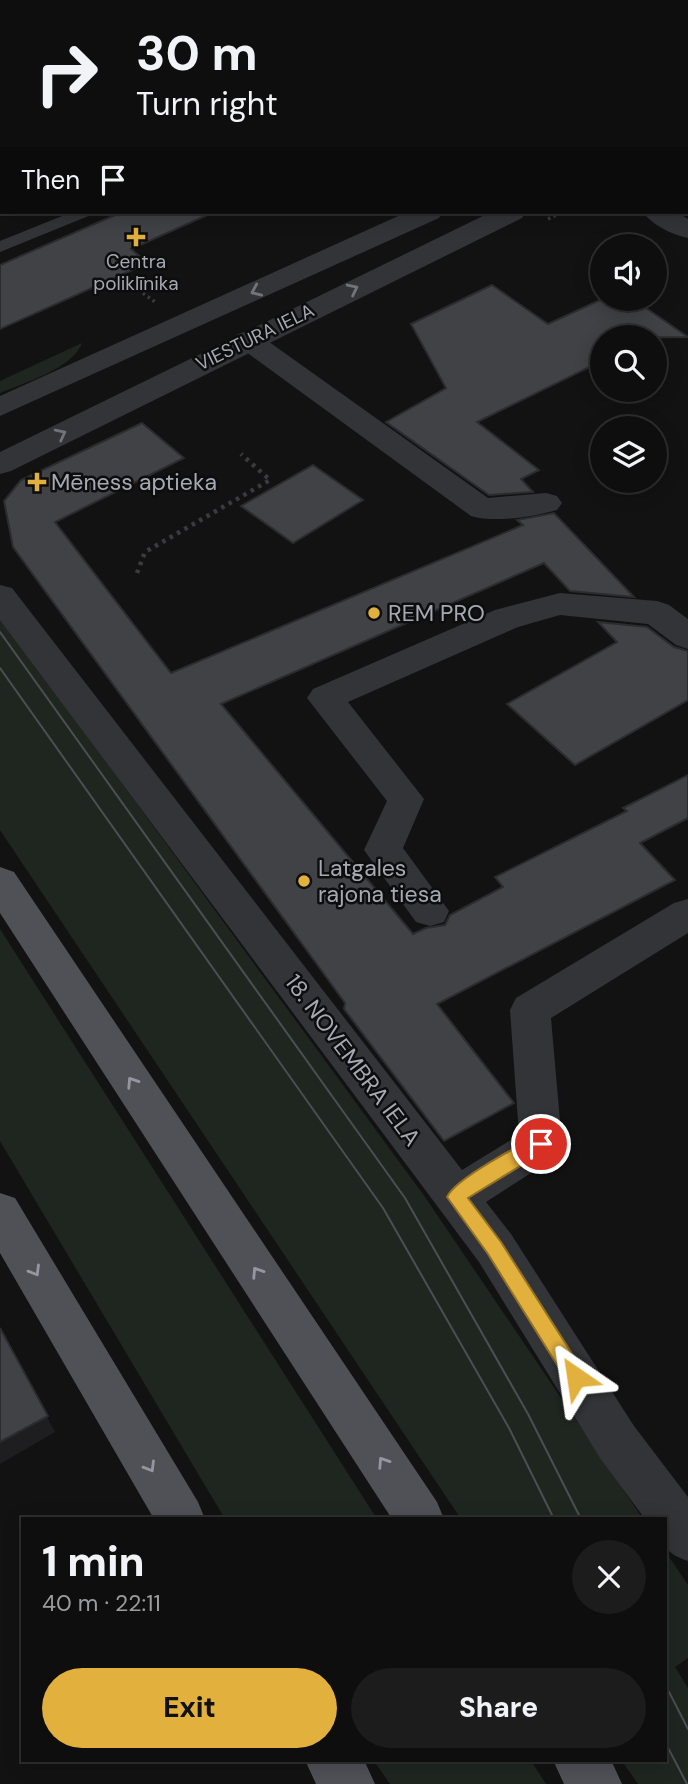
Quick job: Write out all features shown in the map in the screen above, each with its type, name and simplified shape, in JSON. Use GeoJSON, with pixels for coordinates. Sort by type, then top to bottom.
{"type":"FeatureCollection","features":[{"type":"Feature","properties":{"kind":"main road"},"geometry":{"type":"LineString","coordinates":[[0,882],[419,1517]]}},
{"type":"Feature","properties":{"kind":"main road"},"geometry":{"type":"LineString","coordinates":[[0,1212],[180,1517]]}},
{"type":"Feature","properties":{"kind":"main road"},"geometry":{"type":"LineString","coordinates":[[332,1762],[348,1784]]}},
{"type":"Feature","properties":{"kind":"main road"},"geometry":{"type":"LineString","coordinates":[[580,1762],[595,1784]]}},
{"type":"Feature","properties":{"kind":"street","name":"VIESTURA IELA"},"geometry":{"type":"LineString","coordinates":[[0,407],[425,214]]}},
{"type":"Feature","properties":{"kind":"street","name":"VIESTURA IELA"},"geometry":{"type":"LineString","coordinates":[[0,464],[508,214]]}},
{"type":"Feature","properties":{"kind":"street"},"geometry":{"type":"LineString","coordinates":[[660,214],[688,230]]}},
{"type":"Feature","properties":{"kind":"street"},"geometry":{"type":"LineString","coordinates":[[248,340],[482,509],[546,503]]}},
{"type":"Feature","properties":{"kind":"street","name":"18. NOVEMBRA IELA"},"geometry":{"type":"LineString","coordinates":[[0,596],[495,1248],[617,1442],[688,1537]]}},
{"type":"Feature","properties":{"kind":"street"},"geometry":{"type":"LineString","coordinates":[[430,911],[383,850],[406,799],[325,698],[507,618],[560,604],[657,613],[688,637]]}},
{"type":"Feature","properties":{"kind":"street"},"geometry":{"type":"LineString","coordinates":[[456,1197],[471,1185],[541,1144],[530,1010],[688,914]]}},
{"type":"Feature","properties":{"kind":"lane"},"geometry":{"type":"LineString","coordinates":[[0,247],[80,214]]}},
{"type":"Feature","properties":{"kind":"path"},"geometry":{"type":"LineString","coordinates":[[119,275],[157,304]]}},
{"type":"Feature","properties":{"kind":"path"},"geometry":{"type":"LineString","coordinates":[[137,573],[145,552],[270,480],[242,454]]}},
{"type":"Feature","properties":{"kind":"shaded area"},"geometry":{"type":"Polygon","coordinates":[[[82,343],[69,360],[58,367],[0,393],[0,381],[82,343]]]}},
{"type":"Feature","properties":{"kind":"shaded area"},"geometry":{"type":"Polygon","coordinates":[[[0,617],[425,1197],[642,1517],[460,1517],[0,830],[0,617]]]}},
{"type":"Feature","properties":{"kind":"shaded area"},"geometry":{"type":"Polygon","coordinates":[[[0,929],[376,1517],[224,1517],[0,1141],[0,929]]]}},
{"type":"Feature","properties":{"kind":"shaded area"},"geometry":{"type":"Polygon","coordinates":[[[0,1329],[55,1432],[0,1464],[0,1329]]]}},
{"type":"Feature","properties":{"kind":"shaded area"},"geometry":{"type":"Polygon","coordinates":[[[667,1554],[688,1585],[688,1658],[675,1667],[688,1688],[688,1784],[638,1784],[623,1762],[667,1762],[667,1554]]]}},
{"type":"Feature","properties":{"kind":"shaded area"},"geometry":{"type":"Polygon","coordinates":[[[375,1762],[532,1762],[546,1784],[390,1784],[375,1762]]]}},
{"type":"Feature","properties":{"kind":"building"},"geometry":{"type":"Polygon","coordinates":[[[117,214],[210,214],[131,249],[148,263],[0,329],[0,265],[117,214]]]}},
{"type":"Feature","properties":{"kind":"building"},"geometry":{"type":"Polygon","coordinates":[[[492,285],[548,324],[590,305],[590,311],[650,311],[688,337],[667,337],[667,325],[590,325],[590,367],[477,422],[539,470],[521,479],[533,492],[489,495],[386,422],[446,388],[411,324],[492,285]]]}},
{"type":"Feature","properties":{"kind":"building"},"geometry":{"type":"Polygon","coordinates":[[[142,423],[184,458],[55,522],[171,673],[523,525],[517,520],[554,513],[634,597],[570,591],[544,563],[221,704],[413,934],[426,928],[445,925],[450,915],[503,887],[495,877],[627,811],[623,808],[688,775],[688,818],[640,843],[675,880],[437,1004],[514,1103],[444,1141],[344,1009],[345,1003],[13,547],[4,501],[21,480],[142,423]]]}},
{"type":"Feature","properties":{"kind":"building"},"geometry":{"type":"Polygon","coordinates":[[[313,465],[363,500],[293,543],[241,506],[313,465]]]}},
{"type":"Feature","properties":{"kind":"building"},"geometry":{"type":"Polygon","coordinates":[[[598,622],[647,627],[674,647],[688,651],[688,700],[575,765],[507,704],[617,642],[598,622]]]}},
{"type":"Feature","properties":{"kind":"building"},"geometry":{"type":"Polygon","coordinates":[[[0,1328],[48,1416],[0,1442],[0,1328]]]}},
{"type":"Feature","properties":{"kind":"tram line"},"geometry":{"type":"LineString","coordinates":[[0,632],[405,1198],[528,1414],[580,1517]]}},
{"type":"Feature","properties":{"kind":"tram line"},"geometry":{"type":"LineString","coordinates":[[0,668],[383,1208],[509,1428],[553,1517]]}},
{"type":"Feature","properties":{"kind":"tram line"},"geometry":{"type":"LineString","coordinates":[[667,1688],[688,1729]]}},
{"type":"Feature","properties":{"kind":"tram line"},"geometry":{"type":"LineString","coordinates":[[667,1746],[687,1784]]}},
{"type":"Feature","properties":{"kind":"place","name":"Centra poliklīnika"},"geometry":{"type":"Point","coordinates":[136,237]}},
{"type":"Feature","properties":{"kind":"place","name":"Mēness aptieka"},"geometry":{"type":"Point","coordinates":[37,482]}},
{"type":"Feature","properties":{"kind":"place","name":"REM PRO"},"geometry":{"type":"Point","coordinates":[374,613]}},
{"type":"Feature","properties":{"kind":"place","name":"Latgales rajona tiesa"},"geometry":{"type":"Point","coordinates":[304,881]}},
{"type":"Feature","properties":{"kind":"route"},"geometry":{"type":"LineString","coordinates":[[541,1144],[471,1185],[456,1197],[495,1248],[576,1377]]}}]}
